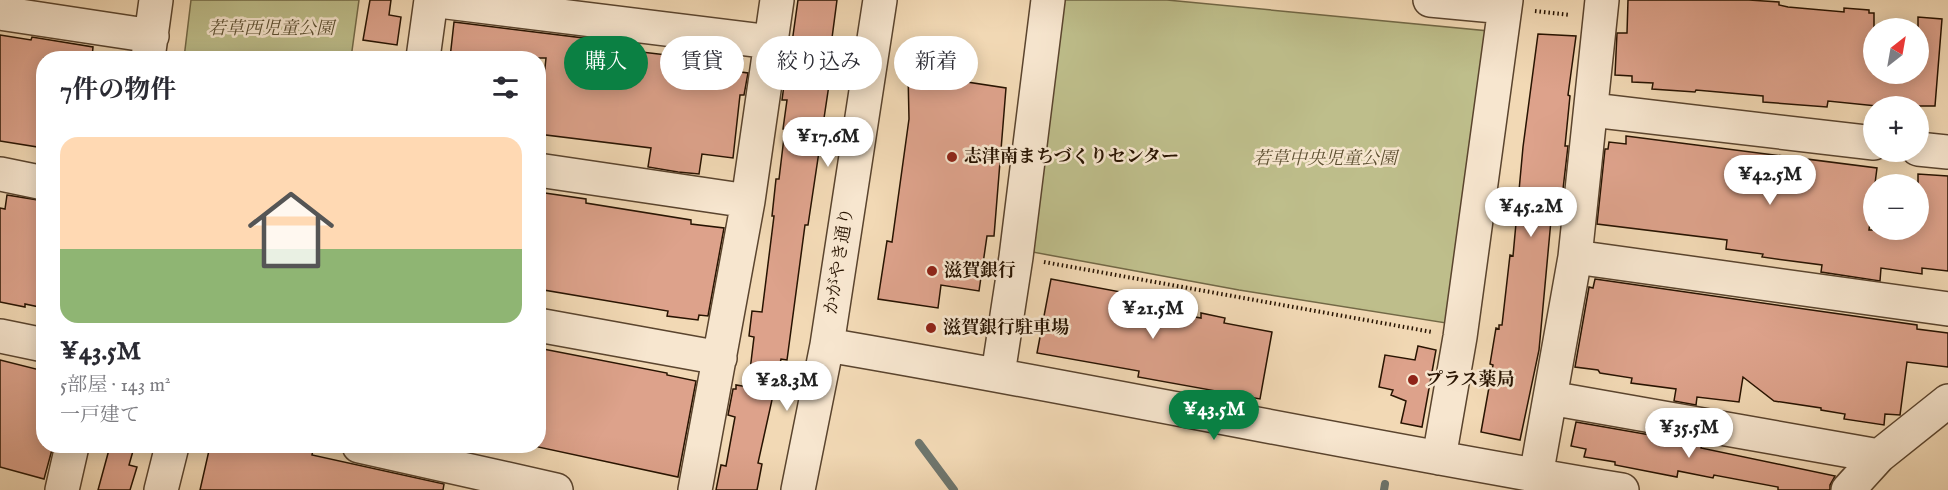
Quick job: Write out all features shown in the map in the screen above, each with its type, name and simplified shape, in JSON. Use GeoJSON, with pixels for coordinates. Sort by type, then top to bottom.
{"type":"FeatureCollection","features":[{"type":"Feature","properties":{"kind":"street"},"geometry":{"type":"LineString","coordinates":[[0,13],[150,47],[156,0]]}},
{"type":"Feature","properties":{"kind":"street"},"geometry":{"type":"LineString","coordinates":[[424,51],[431,0],[756,40]]}},
{"type":"Feature","properties":{"kind":"street"},"geometry":{"type":"LineString","coordinates":[[772,36],[777,0]]}},
{"type":"Feature","properties":{"kind":"street","name":"かがやき通り"},"geometry":{"type":"LineString","coordinates":[[798,490],[827,345],[880,0]]}},
{"type":"Feature","properties":{"kind":"street"},"geometry":{"type":"LineString","coordinates":[[998,374],[1016,257],[1048,0]]}},
{"type":"Feature","properties":{"kind":"street"},"geometry":{"type":"LineString","coordinates":[[1430,0],[1512,5],[1439,458]]}},
{"type":"Feature","properties":{"kind":"street"},"geometry":{"type":"LineString","coordinates":[[1536,476],[1575,257],[1601,9]]}},
{"type":"Feature","properties":{"kind":"street"},"geometry":{"type":"LineString","coordinates":[[695,490],[748,201],[764,90]]}},
{"type":"Feature","properties":{"kind":"street"},"geometry":{"type":"LineString","coordinates":[[1592,110],[1863,142]]}},
{"type":"Feature","properties":{"kind":"street"},"geometry":{"type":"LineString","coordinates":[[1929,150],[1948,152]]}},
{"type":"Feature","properties":{"kind":"street"},"geometry":{"type":"LineString","coordinates":[[546,171],[748,201]]}},
{"type":"Feature","properties":{"kind":"street"},"geometry":{"type":"LineString","coordinates":[[0,174],[36,181]]}},
{"type":"Feature","properties":{"kind":"street"},"geometry":{"type":"LineString","coordinates":[[1575,257],[1948,309]]}},
{"type":"Feature","properties":{"kind":"street"},"geometry":{"type":"LineString","coordinates":[[546,326],[720,358]]}},
{"type":"Feature","properties":{"kind":"street"},"geometry":{"type":"LineString","coordinates":[[0,336],[36,343]]}},
{"type":"Feature","properties":{"kind":"street"},"geometry":{"type":"LineString","coordinates":[[827,345],[998,374],[1439,458],[1622,490]]}},
{"type":"Feature","properties":{"kind":"street"},"geometry":{"type":"LineString","coordinates":[[1550,398],[1879,456]]}},
{"type":"Feature","properties":{"kind":"street"},"geometry":{"type":"LineString","coordinates":[[1848,490],[1879,456],[1948,401]]}},
{"type":"Feature","properties":{"kind":"street"},"geometry":{"type":"LineString","coordinates":[[62,490],[70,453]]}},
{"type":"Feature","properties":{"kind":"street"},"geometry":{"type":"LineString","coordinates":[[161,490],[170,453]]}},
{"type":"Feature","properties":{"kind":"street"},"geometry":{"type":"LineString","coordinates":[[390,453],[556,490]]}},
{"type":"Feature","properties":{"kind":"path"},"geometry":{"type":"LineString","coordinates":[[1512,5],[1601,9]]}},
{"type":"Feature","properties":{"kind":"path"},"geometry":{"type":"LineString","coordinates":[[1016,257],[1460,337]]}},
{"type":"Feature","properties":{"kind":"green space","name":"若草西児童公園"},"geometry":{"type":"Polygon","coordinates":[[[191,0],[359,0],[352,51],[185,51],[191,0]]]}},
{"type":"Feature","properties":{"kind":"green space","name":"若草中央児童公園"},"geometry":{"type":"Polygon","coordinates":[[[1063,0],[1167,0],[1489,31],[1446,323],[1239,290],[1027,251],[1063,0]]]}},
{"type":"Feature","properties":{"kind":"building"},"geometry":{"type":"Polygon","coordinates":[[[370,0],[391,0],[389,15],[401,17],[397,45],[363,40],[370,0]]]}},
{"type":"Feature","properties":{"kind":"building"},"geometry":{"type":"Polygon","coordinates":[[[798,0],[837,0],[832,36],[793,36],[798,0]]]}},
{"type":"Feature","properties":{"kind":"building"},"geometry":{"type":"Polygon","coordinates":[[[1628,0],[1749,0],[1779,2],[1779,5],[1788,7],[1844,12],[1844,8],[1869,10],[1869,13],[1874,13],[1874,18],[1863,18],[1863,84],[1929,84],[1929,18],[1918,17],[1942,19],[1935,106],[1929,106],[1929,96],[1863,96],[1863,105],[1828,101],[1827,107],[1763,102],[1763,96],[1652,89],[1653,83],[1632,82],[1632,76],[1615,75],[1617,33],[1627,33],[1628,0]]]}},
{"type":"Feature","properties":{"kind":"building"},"geometry":{"type":"Polygon","coordinates":[[[454,22],[567,36],[564,36],[564,90],[648,90],[648,53],[660,54],[660,90],[744,90],[744,72],[748,73],[744,95],[740,95],[733,158],[702,154],[699,174],[678,172],[648,167],[651,148],[546,135],[546,51],[451,51],[454,22]]]}},
{"type":"Feature","properties":{"kind":"building"},"geometry":{"type":"Polygon","coordinates":[[[1538,34],[1576,36],[1568,95],[1570,96],[1565,146],[1568,146],[1563,189],[1554,188],[1539,350],[1520,440],[1481,432],[1493,365],[1490,364],[1496,328],[1499,329],[1499,325],[1502,325],[1510,255],[1513,256],[1523,147],[1538,34]]]}},
{"type":"Feature","properties":{"kind":"building"},"geometry":{"type":"Polygon","coordinates":[[[0,35],[31,40],[32,37],[93,47],[93,51],[36,51],[36,147],[0,141],[0,35]]]}},
{"type":"Feature","properties":{"kind":"building","name":"志津南まちづくりセンター"},"geometry":{"type":"Polygon","coordinates":[[[978,84],[1006,88],[994,236],[987,236],[979,291],[941,285],[938,308],[878,299],[887,241],[892,242],[909,119],[908,90],[978,90],[978,84]]]}},
{"type":"Feature","properties":{"kind":"building"},"geometry":{"type":"Polygon","coordinates":[[[783,90],[828,90],[808,225],[805,225],[787,360],[781,359],[758,463],[762,464],[757,490],[716,490],[721,465],[726,466],[735,417],[728,415],[733,389],[736,389],[736,385],[748,387],[754,337],[749,336],[752,311],[762,312],[774,216],[772,216],[776,179],[779,179],[785,129],[783,129],[787,100],[782,100],[783,90]]]}},
{"type":"Feature","properties":{"kind":"building"},"geometry":{"type":"Polygon","coordinates":[[[1626,136],[1877,168],[1876,174],[1863,174],[1863,240],[1929,240],[1929,175],[1948,176],[1948,271],[1922,268],[1922,274],[1881,268],[1880,281],[1821,272],[1822,265],[1762,257],[1763,254],[1726,249],[1727,240],[1597,224],[1605,149],[1608,149],[1609,142],[1626,144],[1626,136]]]}},
{"type":"Feature","properties":{"kind":"building"},"geometry":{"type":"Polygon","coordinates":[[[546,193],[586,199],[586,203],[691,220],[691,224],[724,228],[708,316],[699,315],[698,320],[667,316],[668,311],[546,290],[546,193]]]}},
{"type":"Feature","properties":{"kind":"building"},"geometry":{"type":"Polygon","coordinates":[[[7,195],[36,200],[36,306],[25,304],[25,307],[0,302],[0,208],[5,209],[7,195]]]}},
{"type":"Feature","properties":{"kind":"building"},"geometry":{"type":"Polygon","coordinates":[[[1051,279],[1153,298],[1151,309],[1201,318],[1201,313],[1225,318],[1224,323],[1272,332],[1260,399],[1138,377],[1139,371],[1037,353],[1051,279]]]}},
{"type":"Feature","properties":{"kind":"building"},"geometry":{"type":"Polygon","coordinates":[[[1595,279],[1917,325],[1917,329],[1948,333],[1948,367],[1907,362],[1900,415],[1885,414],[1884,425],[1844,419],[1845,414],[1821,410],[1821,408],[1774,401],[1743,377],[1739,402],[1697,397],[1696,405],[1674,401],[1676,389],[1631,383],[1632,378],[1575,367],[1589,287],[1593,288],[1595,279]]]}},
{"type":"Feature","properties":{"kind":"building","name":"プラス薬局"},"geometry":{"type":"Polygon","coordinates":[[[1418,346],[1436,350],[1422,427],[1401,423],[1406,401],[1391,395],[1393,390],[1379,387],[1385,355],[1415,360],[1418,346]]]}},
{"type":"Feature","properties":{"kind":"building"},"geometry":{"type":"Polygon","coordinates":[[[546,350],[667,373],[667,375],[696,381],[678,477],[546,449],[546,350]]]}},
{"type":"Feature","properties":{"kind":"building"},"geometry":{"type":"Polygon","coordinates":[[[0,360],[36,369],[36,453],[51,453],[44,479],[0,467],[0,360]]]}},
{"type":"Feature","properties":{"kind":"building"},"geometry":{"type":"Polygon","coordinates":[[[1576,422],[1702,444],[1701,448],[1835,476],[1830,490],[1778,490],[1778,487],[1714,475],[1713,478],[1678,471],[1677,477],[1615,465],[1615,462],[1584,457],[1586,449],[1571,446],[1576,422]]]}},
{"type":"Feature","properties":{"kind":"building"},"geometry":{"type":"Polygon","coordinates":[[[108,453],[132,453],[129,465],[137,467],[130,490],[98,490],[108,453]]]}},
{"type":"Feature","properties":{"kind":"building"},"geometry":{"type":"Polygon","coordinates":[[[208,453],[312,453],[312,455],[444,484],[443,490],[200,490],[208,453]]]}},
{"type":"Feature","properties":{"kind":"waterway"},"geometry":{"type":"LineString","coordinates":[[919,443],[954,490]]}},
{"type":"Feature","properties":{"kind":"waterway"},"geometry":{"type":"LineString","coordinates":[[1384,490],[1385,484]]}},
{"type":"Feature","properties":{"kind":"place","name":"志津南まちづくりセンター"},"geometry":{"type":"Point","coordinates":[952,157]}},
{"type":"Feature","properties":{"kind":"place","name":"滋賀銀行"},"geometry":{"type":"Point","coordinates":[932,271]}},
{"type":"Feature","properties":{"kind":"place","name":"滋賀銀行駐車場"},"geometry":{"type":"Point","coordinates":[931,328]}},
{"type":"Feature","properties":{"kind":"place","name":"プラス薬局"},"geometry":{"type":"Point","coordinates":[1413,380]}}]}
